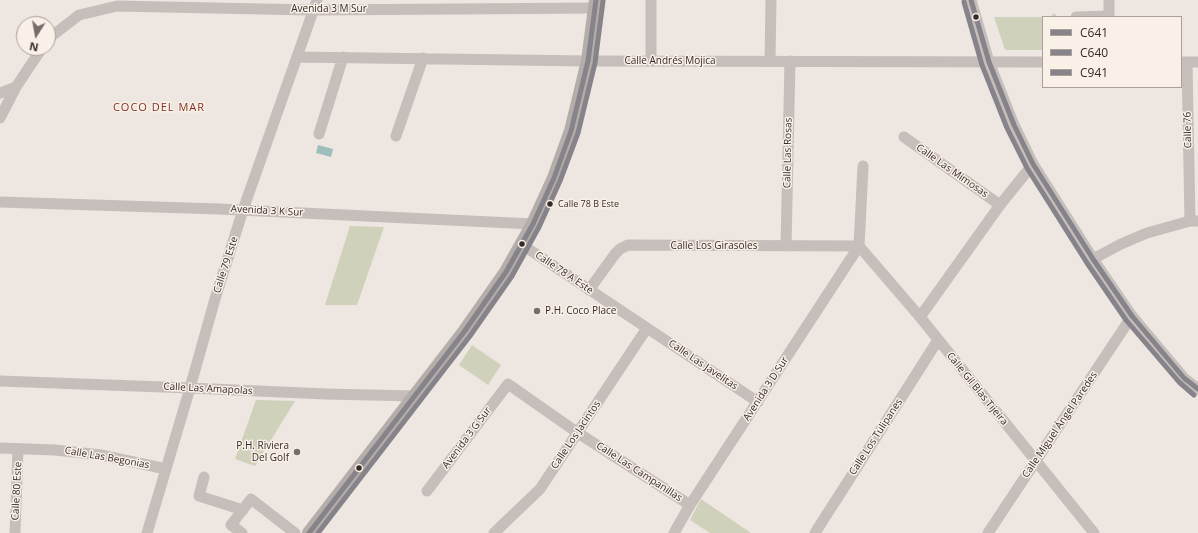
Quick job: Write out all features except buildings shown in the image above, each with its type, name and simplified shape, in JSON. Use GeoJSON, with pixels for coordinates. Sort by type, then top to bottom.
{"type":"FeatureCollection","features":[{"type":"Feature","properties":{"kind":"main road"},"geometry":{"type":"LineString","coordinates":[[309,533],[464,332],[506,272],[533,224],[554,178],[571,131],[588,61],[595,4]]}},
{"type":"Feature","properties":{"kind":"street"},"geometry":{"type":"LineString","coordinates":[[651,0],[651,61]]}},
{"type":"Feature","properties":{"kind":"street"},"geometry":{"type":"LineString","coordinates":[[770,0],[770,61]]}},
{"type":"Feature","properties":{"kind":"street"},"geometry":{"type":"LineString","coordinates":[[971,0],[988,62],[1014,125],[1034,164],[1093,259],[1132,316],[1184,378],[1198,389]]}},
{"type":"Feature","properties":{"kind":"street"},"geometry":{"type":"LineString","coordinates":[[1109,0],[1109,16]]}},
{"type":"Feature","properties":{"kind":"street","name":"Avenida 3 M Sur"},"geometry":{"type":"LineString","coordinates":[[56,33],[79,15],[117,6],[595,4]]}},
{"type":"Feature","properties":{"kind":"street","name":"Calle 79 Este"},"geometry":{"type":"LineString","coordinates":[[147,533],[215,299],[243,210],[315,5]]}},
{"type":"Feature","properties":{"kind":"street"},"geometry":{"type":"LineString","coordinates":[[0,118],[16,87],[37,56]]}},
{"type":"Feature","properties":{"kind":"street","name":"Calle Andrés Mojica"},"geometry":{"type":"LineString","coordinates":[[297,57],[588,61],[1042,62]]}},
{"type":"Feature","properties":{"kind":"street"},"geometry":{"type":"LineString","coordinates":[[319,134],[343,57]]}},
{"type":"Feature","properties":{"kind":"street"},"geometry":{"type":"LineString","coordinates":[[396,136],[424,58]]}},
{"type":"Feature","properties":{"kind":"street","name":"Calle Las Rosas"},"geometry":{"type":"LineString","coordinates":[[786,246],[790,61]]}},
{"type":"Feature","properties":{"kind":"street","name":"Calle 76"},"geometry":{"type":"LineString","coordinates":[[1189,62],[1194,221]]}},
{"type":"Feature","properties":{"kind":"street"},"geometry":{"type":"LineString","coordinates":[[0,93],[16,87]]}},
{"type":"Feature","properties":{"kind":"street","name":"Calle Las Mimosas"},"geometry":{"type":"LineString","coordinates":[[904,137],[1000,205]]}},
{"type":"Feature","properties":{"kind":"street"},"geometry":{"type":"LineString","coordinates":[[920,317],[1000,205],[1034,164]]}},
{"type":"Feature","properties":{"kind":"street"},"geometry":{"type":"LineString","coordinates":[[859,246],[863,166]]}},
{"type":"Feature","properties":{"kind":"street","name":"Avenida 3 K Sur"},"geometry":{"type":"LineString","coordinates":[[0,202],[243,210],[533,224]]}},
{"type":"Feature","properties":{"kind":"street"},"geometry":{"type":"LineString","coordinates":[[1093,259],[1121,244],[1147,233],[1194,221]]}},
{"type":"Feature","properties":{"kind":"street","name":"Calle 78 A Este"},"geometry":{"type":"LineString","coordinates":[[521,244],[647,328]]}},
{"type":"Feature","properties":{"kind":"street","name":"Calle Los Girasoles"},"geometry":{"type":"LineString","coordinates":[[589,290],[620,248],[628,245],[859,246]]}},
{"type":"Feature","properties":{"kind":"street","name":"Calle Gil Blas Tijeira"},"geometry":{"type":"LineString","coordinates":[[859,246],[920,317],[1094,533]]}},
{"type":"Feature","properties":{"kind":"street","name":"Avenida 3 D Sur"},"geometry":{"type":"LineString","coordinates":[[674,533],[690,505],[859,246]]}},
{"type":"Feature","properties":{"kind":"street","name":"Calle Miguel Ángel Paredes"},"geometry":{"type":"LineString","coordinates":[[988,533],[1132,316]]}},
{"type":"Feature","properties":{"kind":"street","name":"Calle Las Javelitas"},"geometry":{"type":"LineString","coordinates":[[647,328],[758,402]]}},
{"type":"Feature","properties":{"kind":"street","name":"Calle Los Jacintos"},"geometry":{"type":"LineString","coordinates":[[494,533],[540,489],[647,328]]}},
{"type":"Feature","properties":{"kind":"street","name":"Calle Los Tulipanes"},"geometry":{"type":"LineString","coordinates":[[815,533],[938,340]]}},
{"type":"Feature","properties":{"kind":"street","name":"Calle Las Amapolas"},"geometry":{"type":"LineString","coordinates":[[0,381],[326,394],[415,396]]}},
{"type":"Feature","properties":{"kind":"street","name":"Calle Las Campanillas"},"geometry":{"type":"LineString","coordinates":[[508,384],[578,433],[690,505]]}},
{"type":"Feature","properties":{"kind":"street","name":"Avenida 3 G Sur"},"geometry":{"type":"LineString","coordinates":[[427,491],[508,384]]}},
{"type":"Feature","properties":{"kind":"street","name":"Calle Las Begonias"},"geometry":{"type":"LineString","coordinates":[[0,448],[56,450],[100,455],[166,468]]}},
{"type":"Feature","properties":{"kind":"street","name":"Calle 80 Este"},"geometry":{"type":"LineString","coordinates":[[15,533],[18,449]]}},
{"type":"Feature","properties":{"kind":"street"},"geometry":{"type":"LineString","coordinates":[[204,477],[199,496],[243,510]]}},
{"type":"Feature","properties":{"kind":"street"},"geometry":{"type":"LineString","coordinates":[[242,533],[231,524],[251,499],[296,533]]}},
{"type":"Feature","properties":{"kind":"green space"},"geometry":{"type":"Polygon","coordinates":[[[994,17],[1042,17],[1042,50],[1005,50],[994,17]]]}},
{"type":"Feature","properties":{"kind":"green space"},"geometry":{"type":"Polygon","coordinates":[[[350,226],[384,227],[357,305],[325,305],[350,226]]]}},
{"type":"Feature","properties":{"kind":"green space"},"geometry":{"type":"Polygon","coordinates":[[[472,345],[501,365],[488,385],[459,365],[472,345]]]}},
{"type":"Feature","properties":{"kind":"green space"},"geometry":{"type":"Polygon","coordinates":[[[256,400],[295,401],[255,466],[235,459],[256,400]]]}},
{"type":"Feature","properties":{"kind":"green space"},"geometry":{"type":"Polygon","coordinates":[[[701,499],[751,533],[710,533],[690,520],[701,499]]]}},
{"type":"Feature","properties":{"kind":"water"},"geometry":{"type":"Polygon","coordinates":[[[318,145],[333,149],[331,157],[316,153],[318,145]]]}},
{"type":"Feature","properties":{"kind":"transit line","name":"C641"},"geometry":{"type":"LineString","coordinates":[[309,533],[464,332],[506,272],[533,224],[554,178],[571,131],[588,61],[596,0]]}},
{"type":"Feature","properties":{"kind":"transit line","name":"C641"},"geometry":{"type":"LineString","coordinates":[[971,0],[989,62],[1014,125],[1033,164],[1093,259],[1132,316],[1184,378],[1198,389]]}},
{"type":"Feature","properties":{"kind":"transit line","name":"C640"},"geometry":{"type":"LineString","coordinates":[[318,533],[470,336],[512,276],[539,227],[560,181],[578,133],[595,63],[603,1]]}},
{"type":"Feature","properties":{"kind":"transit line","name":"C941"},"geometry":{"type":"LineString","coordinates":[[964,2],[982,65],[1007,128],[1027,168],[1087,263],[1126,320],[1179,382],[1194,395]]}},
{"type":"Feature","properties":{"kind":"place","name":"Calle 78 B Este"},"geometry":{"type":"Point","coordinates":[550,204]}},
{"type":"Feature","properties":{"kind":"place","name":"P.H. Coco Place"},"geometry":{"type":"Point","coordinates":[537,311]}},
{"type":"Feature","properties":{"kind":"place","name":"P.H. Riviera Del Golf"},"geometry":{"type":"Point","coordinates":[297,452]}},
{"type":"Feature","properties":{"kind":"district","name":"COCO DEL MAR"},"geometry":{"type":"Point","coordinates":[159,108]}}]}
